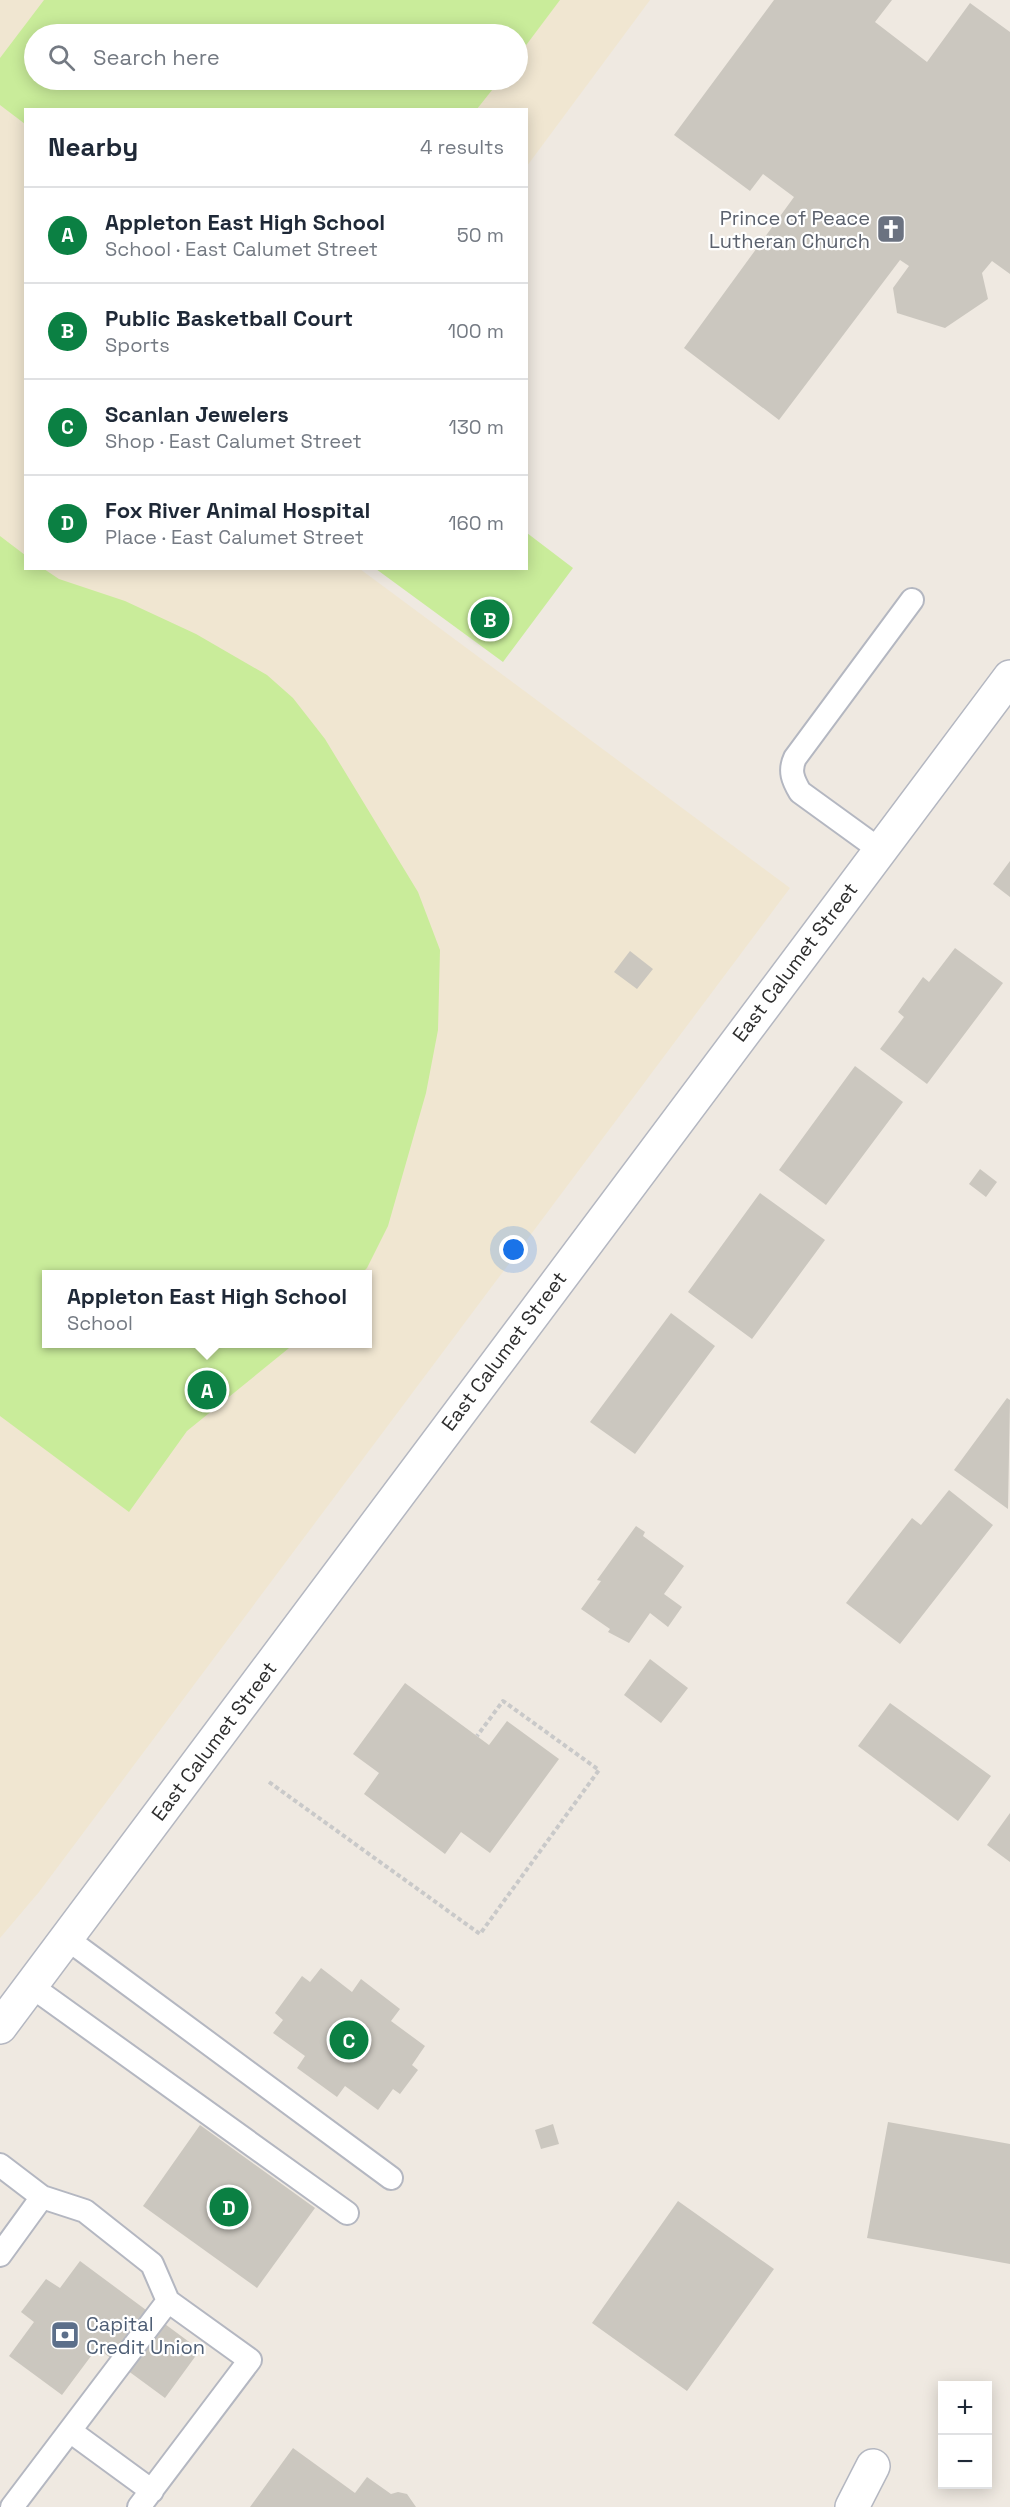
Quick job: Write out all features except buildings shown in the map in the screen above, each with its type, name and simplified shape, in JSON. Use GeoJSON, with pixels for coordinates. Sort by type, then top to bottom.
{"type":"FeatureCollection","features":[{"type":"Feature","properties":{"kind":"main road","name":"East Calumet Street"},"geometry":{"type":"LineString","coordinates":[[0,2027],[1010,677]]}},
{"type":"Feature","properties":{"kind":"main road"},"geometry":{"type":"LineString","coordinates":[[852,2507],[873,2466]]}},
{"type":"Feature","properties":{"kind":"lane"},"geometry":{"type":"LineString","coordinates":[[880,850],[800,792],[793,781],[791,766],[912,600]]}},
{"type":"Feature","properties":{"kind":"lane"},"geometry":{"type":"LineString","coordinates":[[66,1938],[391,2178]]}},
{"type":"Feature","properties":{"kind":"lane"},"geometry":{"type":"LineString","coordinates":[[31,1986],[347,2213]]}},
{"type":"Feature","properties":{"kind":"lane"},"geometry":{"type":"LineString","coordinates":[[0,2165],[42,2197],[85,2211],[152,2264],[168,2301],[250,2360],[146,2499],[70,2431]]}},
{"type":"Feature","properties":{"kind":"lane"},"geometry":{"type":"LineString","coordinates":[[0,2255],[42,2197]]}},
{"type":"Feature","properties":{"kind":"lane"},"geometry":{"type":"LineString","coordinates":[[12,2507],[168,2301]]}},
{"type":"Feature","properties":{"kind":"path"},"geometry":{"type":"LineString","coordinates":[[269,1782],[480,1934],[598,1770],[503,1701],[477,1736]]}},
{"type":"Feature","properties":{"kind":"shaded area"},"geometry":{"type":"Polygon","coordinates":[[[0,0],[650,0],[528,165],[528,108],[24,108],[24,570],[361,570],[790,888],[39,1892],[0,1938],[0,0]]]}},
{"type":"Feature","properties":{"kind":"green space"},"geometry":{"type":"Polygon","coordinates":[[[44,0],[560,0],[528,43],[528,24],[26,24],[44,0]]]}},
{"type":"Feature","properties":{"kind":"green space"},"geometry":{"type":"Polygon","coordinates":[[[24,26],[24,90],[492,90],[478,108],[24,108],[24,123],[0,105],[0,58],[24,26]]]}},
{"type":"Feature","properties":{"kind":"green space"},"geometry":{"type":"Polygon","coordinates":[[[528,534],[573,568],[503,662],[377,570],[528,570],[528,534]]]}},
{"type":"Feature","properties":{"kind":"green space"},"geometry":{"type":"Polygon","coordinates":[[[0,536],[24,554],[24,570],[46,570],[59,579],[125,601],[196,634],[267,675],[293,698],[325,739],[418,892],[440,950],[438,1030],[426,1093],[388,1226],[367,1268],[365,1270],[42,1270],[42,1348],[289,1348],[187,1431],[129,1512],[0,1416],[0,536]]]}},
{"type":"Feature","properties":{"kind":"place","name":"Prince of Peace Lutheran Church"},"geometry":{"type":"Point","coordinates":[891,229]}},
{"type":"Feature","properties":{"kind":"place","name":"Public Basketball Court"},"geometry":{"type":"Point","coordinates":[490,619]}},
{"type":"Feature","properties":{"kind":"place","name":"Appleton East High School"},"geometry":{"type":"Point","coordinates":[207,1390]}},
{"type":"Feature","properties":{"kind":"place","name":"Scanlan Jewelers"},"geometry":{"type":"Point","coordinates":[349,2040]}},
{"type":"Feature","properties":{"kind":"place","name":"Fox River Animal Hospital"},"geometry":{"type":"Point","coordinates":[229,2207]}},
{"type":"Feature","properties":{"kind":"place","name":"Capital Credit Union"},"geometry":{"type":"Point","coordinates":[65,2335]}}]}
